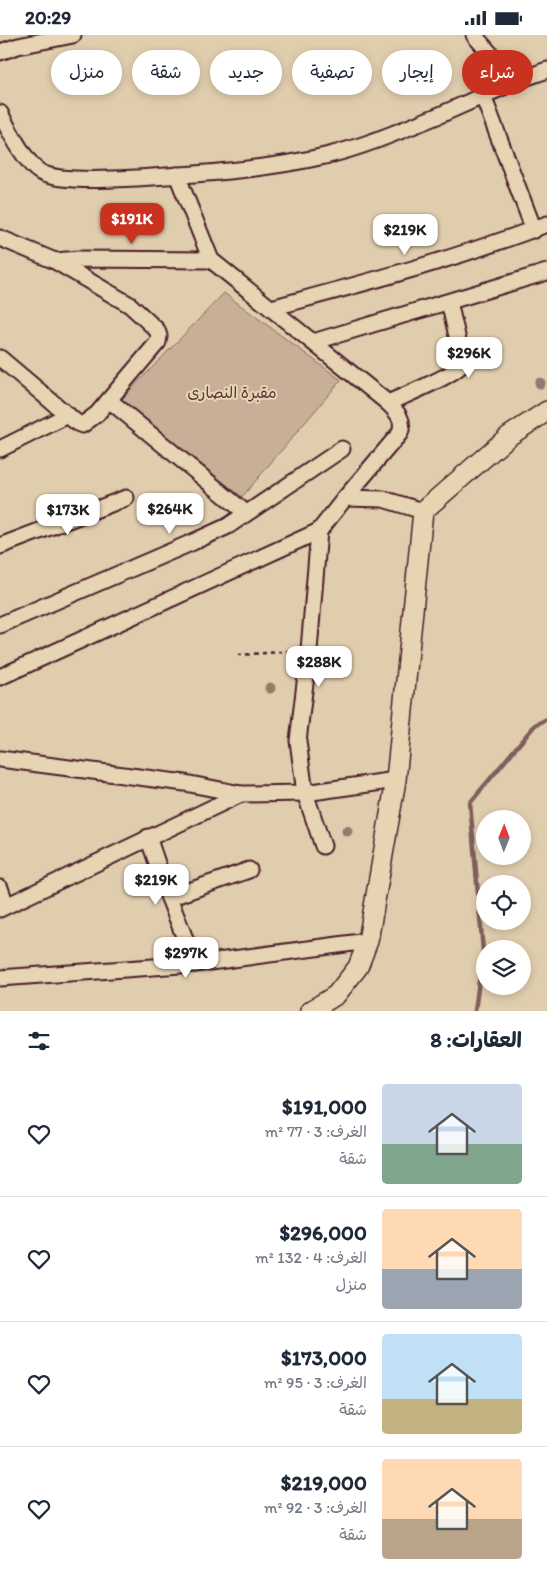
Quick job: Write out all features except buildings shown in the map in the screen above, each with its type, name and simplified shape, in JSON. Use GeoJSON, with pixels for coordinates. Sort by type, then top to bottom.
{"type":"FeatureCollection","features":[{"type":"Feature","properties":{"kind":"street"},"geometry":{"type":"LineString","coordinates":[[0,52],[18,46],[73,35]]}},
{"type":"Feature","properties":{"kind":"street"},"geometry":{"type":"LineString","coordinates":[[474,35],[487,50]]}},
{"type":"Feature","properties":{"kind":"street"},"geometry":{"type":"LineString","coordinates":[[533,76],[546,72]]}},
{"type":"Feature","properties":{"kind":"street"},"geometry":{"type":"LineString","coordinates":[[0,113],[29,161],[38,171],[45,175],[59,178],[102,180],[252,169],[326,156],[389,136],[487,95]]}},
{"type":"Feature","properties":{"kind":"street"},"geometry":{"type":"LineString","coordinates":[[270,307],[382,279],[510,239],[540,227],[483,97]]}},
{"type":"Feature","properties":{"kind":"street"},"geometry":{"type":"LineString","coordinates":[[0,677],[319,531],[400,433],[402,428],[402,422],[398,414],[388,403],[211,260],[177,175]]}},
{"type":"Feature","properties":{"kind":"street"},"geometry":{"type":"LineString","coordinates":[[0,239],[55,261],[130,305],[157,330],[159,336],[158,342],[97,414],[82,425],[77,423],[0,358]]}},
{"type":"Feature","properties":{"kind":"street"},"geometry":{"type":"LineString","coordinates":[[55,261],[79,259],[211,260]]}},
{"type":"Feature","properties":{"kind":"street"},"geometry":{"type":"LineString","coordinates":[[313,342],[547,272]]}},
{"type":"Feature","properties":{"kind":"street"},"geometry":{"type":"LineString","coordinates":[[388,403],[445,376],[461,365],[463,361],[449,302]]}},
{"type":"Feature","properties":{"kind":"street"},"geometry":{"type":"LineString","coordinates":[[109,400],[246,513]]}},
{"type":"Feature","properties":{"kind":"street"},"geometry":{"type":"LineString","coordinates":[[310,1011],[336,995],[358,967],[368,941],[396,780],[422,511],[509,436],[547,411]]}},
{"type":"Feature","properties":{"kind":"street"},"geometry":{"type":"LineString","coordinates":[[0,449],[68,415]]}},
{"type":"Feature","properties":{"kind":"street"},"geometry":{"type":"LineString","coordinates":[[0,625],[193,542],[228,525],[342,449]]}},
{"type":"Feature","properties":{"kind":"street"},"geometry":{"type":"LineString","coordinates":[[0,545],[126,498]]}},
{"type":"Feature","properties":{"kind":"street"},"geometry":{"type":"LineString","coordinates":[[345,498],[383,499],[422,511]]}},
{"type":"Feature","properties":{"kind":"street"},"geometry":{"type":"LineString","coordinates":[[319,531],[309,650],[298,741],[305,793],[323,845]]}},
{"type":"Feature","properties":{"kind":"street"},"geometry":{"type":"LineString","coordinates":[[0,759],[184,783],[240,794],[305,793],[396,780]]}},
{"type":"Feature","properties":{"kind":"street"},"geometry":{"type":"LineString","coordinates":[[0,888],[3,907],[240,794]]}},
{"type":"Feature","properties":{"kind":"street"},"geometry":{"type":"LineString","coordinates":[[148,837],[195,964]]}},
{"type":"Feature","properties":{"kind":"street"},"geometry":{"type":"LineString","coordinates":[[169,898],[249,870]]}},
{"type":"Feature","properties":{"kind":"street"},"geometry":{"type":"LineString","coordinates":[[0,978],[195,964],[368,941]]}},
{"type":"Feature","properties":{"kind":"path"},"geometry":{"type":"LineString","coordinates":[[238,655],[309,650]]}},
{"type":"Feature","properties":{"kind":"green space","name":"مقبرة النصارى"},"geometry":{"type":"Polygon","coordinates":[[[224,293],[341,380],[242,497],[121,400],[224,293]]]}},
{"type":"Feature","properties":{"kind":"waterway"},"geometry":{"type":"LineString","coordinates":[[475,1011],[483,951],[470,803],[535,725],[547,719]]}}]}
